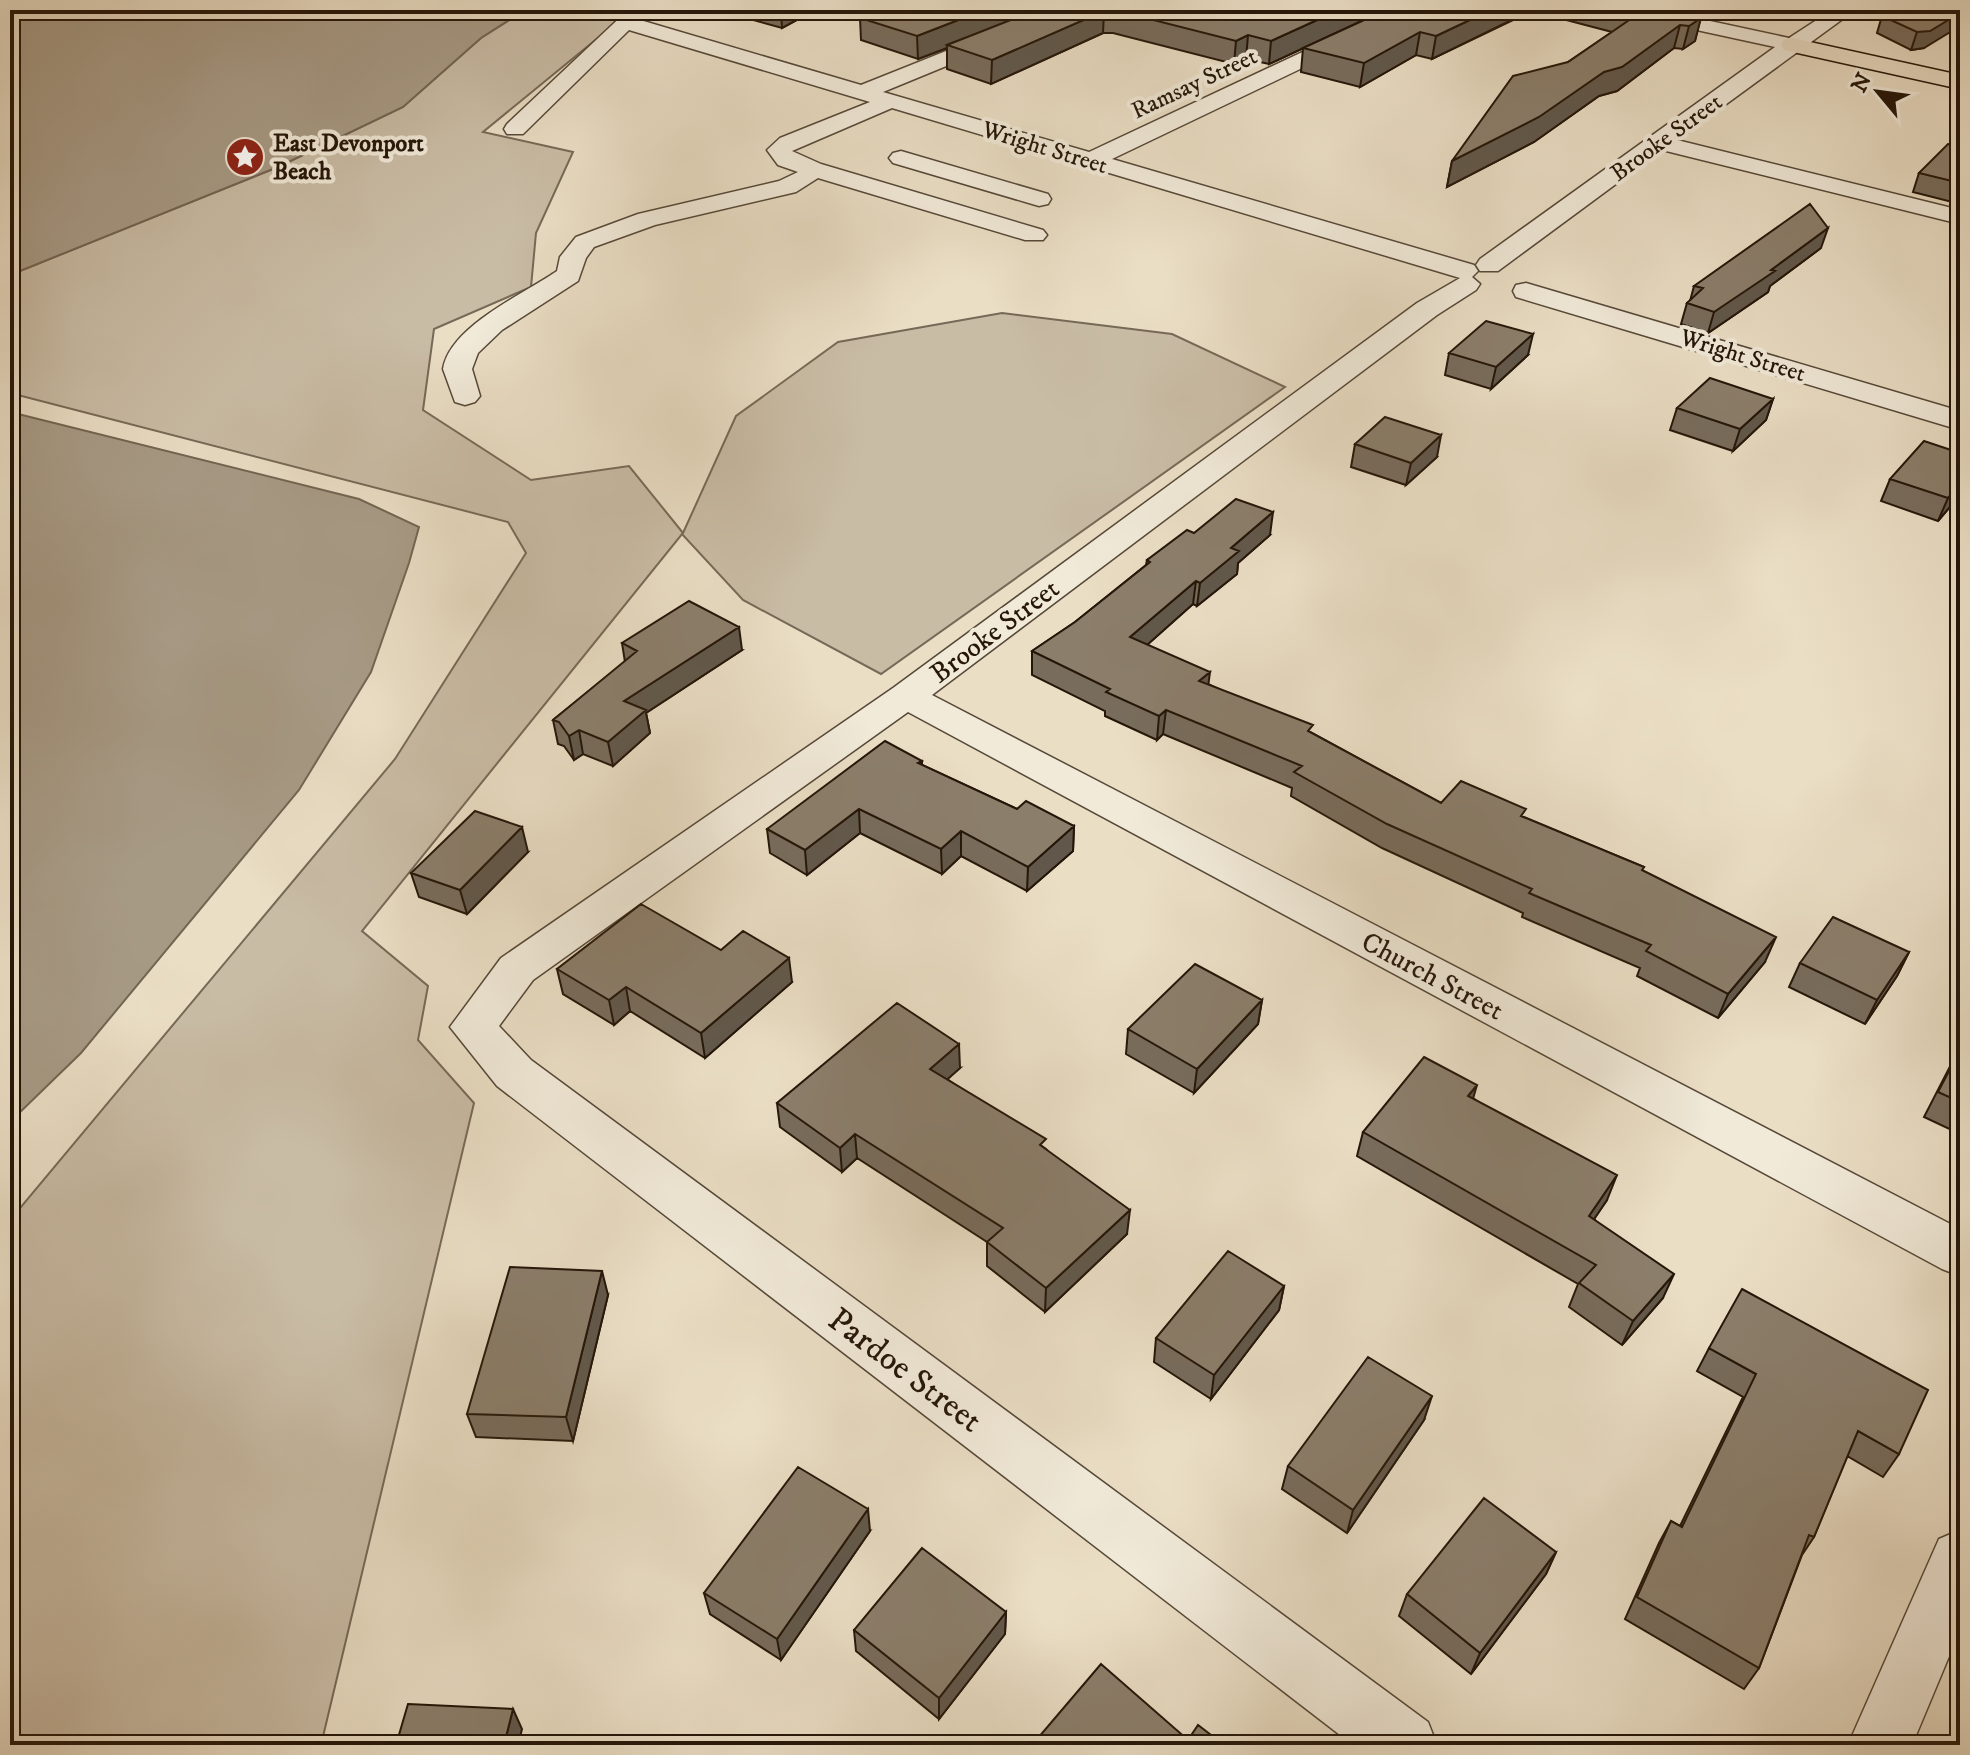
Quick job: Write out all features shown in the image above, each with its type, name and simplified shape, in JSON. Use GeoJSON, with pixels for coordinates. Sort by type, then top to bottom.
{"type":"FeatureCollection","features":[{"type":"Feature","properties":{"kind":"main road"},"geometry":{"type":"LineString","coordinates":[[1792,45],[1960,82]]}},
{"type":"Feature","properties":{"kind":"street"},"geometry":{"type":"LineString","coordinates":[[863,92],[1066,10]]}},
{"type":"Feature","properties":{"kind":"street","name":"Ramsay Street"},"geometry":{"type":"LineString","coordinates":[[1089,161],[1408,10]]}},
{"type":"Feature","properties":{"kind":"street"},"geometry":{"type":"LineString","coordinates":[[1632,10],[1792,45]]}},
{"type":"Feature","properties":{"kind":"street","name":"Brooke Street"},"geometry":{"type":"LineString","coordinates":[[517,969],[906,696],[1474,273],[1845,10]]}},
{"type":"Feature","properties":{"kind":"street"},"geometry":{"type":"LineString","coordinates":[[515,129],[633,16]]}},
{"type":"Feature","properties":{"kind":"street","name":"Wright Street"},"geometry":{"type":"LineString","coordinates":[[633,16],[891,101],[1474,273],[1495,294],[1526,291],[1960,421]]}},
{"type":"Feature","properties":{"kind":"street"},"geometry":{"type":"LineString","coordinates":[[891,101],[788,143],[779,150],[786,160],[1034,235]]}},
{"type":"Feature","properties":{"kind":"street"},"geometry":{"type":"LineString","coordinates":[[1658,142],[1958,217]]}},
{"type":"Feature","properties":{"kind":"street"},"geometry":{"type":"LineString","coordinates":[[901,158],[1049,193],[994,223]]}},
{"type":"Feature","properties":{"kind":"street"},"geometry":{"type":"LineString","coordinates":[[465,396],[458,378],[458,360],[475,340],[512,311],[569,275],[573,257],[585,242],[659,216],[787,187],[807,177],[813,169]]}},
{"type":"Feature","properties":{"kind":"street","name":"Church Street"},"geometry":{"type":"LineString","coordinates":[[906,696],[1960,1254]]}},
{"type":"Feature","properties":{"kind":"street","name":"Pardoe Street"},"geometry":{"type":"LineString","coordinates":[[517,969],[473,1027],[514,1073],[1405,1745]]}},
{"type":"Feature","properties":{"kind":"street"},"geometry":{"type":"LineString","coordinates":[[1880,1745],[1960,1559]]}},
{"type":"Feature","properties":{"kind":"shaded area"},"geometry":{"type":"Polygon","coordinates":[[[10,10],[525,10],[481,38],[403,107],[278,167],[10,275],[10,10]]]}},
{"type":"Feature","properties":{"kind":"shaded area"},"geometry":{"type":"Polygon","coordinates":[[[525,10],[632,10],[483,132],[573,152],[536,233],[531,287],[434,329],[423,410],[531,480],[629,466],[683,533],[736,416],[838,342],[1002,313],[1172,334],[1285,387],[881,674],[743,600],[682,534],[362,931],[428,986],[418,1040],[474,1103],[321,1745],[10,1745],[10,1220],[395,759],[526,553],[508,522],[10,393],[10,275],[278,167],[403,107],[481,38],[525,10]]]}},
{"type":"Feature","properties":{"kind":"shaded area"},"geometry":{"type":"Polygon","coordinates":[[[10,412],[359,499],[419,527],[371,672],[299,790],[81,1053],[10,1122],[10,412]]]}},
{"type":"Feature","properties":{"kind":"building"},"geometry":{"type":"Polygon","coordinates":[[[882,10],[984,10],[917,36],[860,18],[882,10]]]}},
{"type":"Feature","properties":{"kind":"building"},"geometry":{"type":"Polygon","coordinates":[[[1036,10],[1114,10],[1104,11],[992,60],[947,45],[1036,10]]]}},
{"type":"Feature","properties":{"kind":"building"},"geometry":{"type":"Polygon","coordinates":[[[1114,10],[1339,10],[1271,41],[1248,35],[1236,41],[1114,10]]]}},
{"type":"Feature","properties":{"kind":"building"},"geometry":{"type":"Polygon","coordinates":[[[1386,10],[1491,10],[1436,36],[1420,32],[1364,63],[1303,48],[1386,10]]]}},
{"type":"Feature","properties":{"kind":"building"},"geometry":{"type":"Polygon","coordinates":[[[1622,10],[1701,10],[1701,18],[1689,26],[1680,25],[1622,67],[1604,72],[1539,117],[1452,161],[1513,76],[1568,62],[1638,14],[1622,10]]]}},
{"type":"Feature","properties":{"kind":"building"},"geometry":{"type":"Polygon","coordinates":[[[1891,10],[1960,10],[1960,13],[1930,31],[1917,32],[1882,16],[1891,10]]]}},
{"type":"Feature","properties":{"kind":"building"},"geometry":{"type":"Polygon","coordinates":[[[1948,144],[1960,147],[1960,183],[1919,173],[1948,144]]]}},
{"type":"Feature","properties":{"kind":"building"},"geometry":{"type":"Polygon","coordinates":[[[1810,204],[1828,228],[1771,270],[1775,271],[1714,312],[1687,303],[1703,288],[1694,286],[1810,204]]]}},
{"type":"Feature","properties":{"kind":"building"},"geometry":{"type":"Polygon","coordinates":[[[1486,321],[1533,334],[1496,367],[1449,353],[1486,321]]]}},
{"type":"Feature","properties":{"kind":"building"},"geometry":{"type":"Polygon","coordinates":[[[1710,378],[1773,399],[1740,429],[1677,408],[1710,378]]]}},
{"type":"Feature","properties":{"kind":"building"},"geometry":{"type":"Polygon","coordinates":[[[1385,417],[1441,435],[1411,463],[1355,444],[1385,417]]]}},
{"type":"Feature","properties":{"kind":"building"},"geometry":{"type":"Polygon","coordinates":[[[1924,441],[1960,453],[1960,484],[1948,498],[1890,479],[1924,441]]]}},
{"type":"Feature","properties":{"kind":"building"},"geometry":{"type":"Polygon","coordinates":[[[1236,499],[1273,512],[1231,548],[1239,551],[1200,583],[1196,581],[1130,637],[1210,672],[1199,681],[1313,725],[1308,731],[1441,803],[1461,781],[1526,809],[1521,816],[1644,867],[1642,870],[1776,937],[1728,994],[1646,951],[1651,945],[1529,893],[1532,889],[1387,824],[1294,772],[1302,766],[1166,710],[1159,716],[1106,692],[1110,689],[1032,651],[1075,622],[1187,530],[1194,533],[1236,499]]]}},
{"type":"Feature","properties":{"kind":"building"},"geometry":{"type":"Polygon","coordinates":[[[689,601],[739,627],[624,701],[646,710],[608,742],[579,730],[569,736],[559,722],[553,720],[637,651],[622,643],[689,601]]]}},
{"type":"Feature","properties":{"kind":"building"},"geometry":{"type":"Polygon","coordinates":[[[885,741],[922,761],[918,763],[1017,809],[1026,801],[1074,826],[1028,867],[961,831],[941,849],[859,809],[805,850],[767,829],[885,741]]]}},
{"type":"Feature","properties":{"kind":"building"},"geometry":{"type":"Polygon","coordinates":[[[475,811],[522,827],[460,890],[411,873],[475,811]]]}},
{"type":"Feature","properties":{"kind":"building"},"geometry":{"type":"Polygon","coordinates":[[[641,904],[721,950],[743,931],[789,958],[701,1033],[626,987],[609,1000],[557,969],[641,904]]]}},
{"type":"Feature","properties":{"kind":"building"},"geometry":{"type":"Polygon","coordinates":[[[1833,917],[1909,952],[1877,1000],[1800,963],[1833,917]]]}},
{"type":"Feature","properties":{"kind":"building"},"geometry":{"type":"Polygon","coordinates":[[[1195,964],[1262,1000],[1197,1069],[1128,1029],[1195,964]]]}},
{"type":"Feature","properties":{"kind":"building"},"geometry":{"type":"Polygon","coordinates":[[[897,1003],[959,1044],[930,1069],[1046,1139],[1040,1145],[1130,1210],[1046,1288],[987,1242],[1003,1228],[855,1134],[840,1148],[777,1103],[897,1003]]]}},
{"type":"Feature","properties":{"kind":"building"},"geometry":{"type":"Polygon","coordinates":[[[1960,1050],[1960,1102],[1938,1092],[1960,1050]]]}},
{"type":"Feature","properties":{"kind":"building"},"geometry":{"type":"Polygon","coordinates":[[[1424,1057],[1477,1085],[1468,1096],[1617,1175],[1589,1216],[1674,1274],[1633,1321],[1579,1283],[1596,1265],[1363,1132],[1424,1057]]]}},
{"type":"Feature","properties":{"kind":"building"},"geometry":{"type":"Polygon","coordinates":[[[1228,1251],[1284,1286],[1214,1375],[1156,1338],[1228,1251]]]}},
{"type":"Feature","properties":{"kind":"building"},"geometry":{"type":"Polygon","coordinates":[[[510,1267],[602,1271],[566,1417],[467,1414],[510,1267]]]}},
{"type":"Feature","properties":{"kind":"building"},"geometry":{"type":"Polygon","coordinates":[[[1742,1289],[1928,1390],[1899,1454],[1858,1431],[1814,1537],[1809,1535],[1759,1668],[1637,1597],[1671,1521],[1682,1527],[1756,1374],[1709,1348],[1742,1289]]]}},
{"type":"Feature","properties":{"kind":"building"},"geometry":{"type":"Polygon","coordinates":[[[1368,1357],[1432,1396],[1353,1510],[1288,1466],[1368,1357]]]}},
{"type":"Feature","properties":{"kind":"building"},"geometry":{"type":"Polygon","coordinates":[[[798,1467],[868,1509],[777,1639],[704,1593],[798,1467]]]}},
{"type":"Feature","properties":{"kind":"building"},"geometry":{"type":"Polygon","coordinates":[[[1484,1498],[1556,1552],[1480,1653],[1407,1594],[1484,1498]]]}},
{"type":"Feature","properties":{"kind":"building"},"geometry":{"type":"Polygon","coordinates":[[[922,1548],[1006,1612],[939,1698],[854,1630],[922,1548]]]}},
{"type":"Feature","properties":{"kind":"building"},"geometry":{"type":"Polygon","coordinates":[[[1101,1664],[1188,1740],[1198,1725],[1224,1745],[1032,1745],[1101,1664]]]}},
{"type":"Feature","properties":{"kind":"building"},"geometry":{"type":"Polygon","coordinates":[[[408,1704],[513,1709],[504,1745],[396,1745],[408,1704]]]}},
{"type":"Feature","properties":{"kind":"place","name":"East Devonport Beach"},"geometry":{"type":"Point","coordinates":[245,157]}}]}
